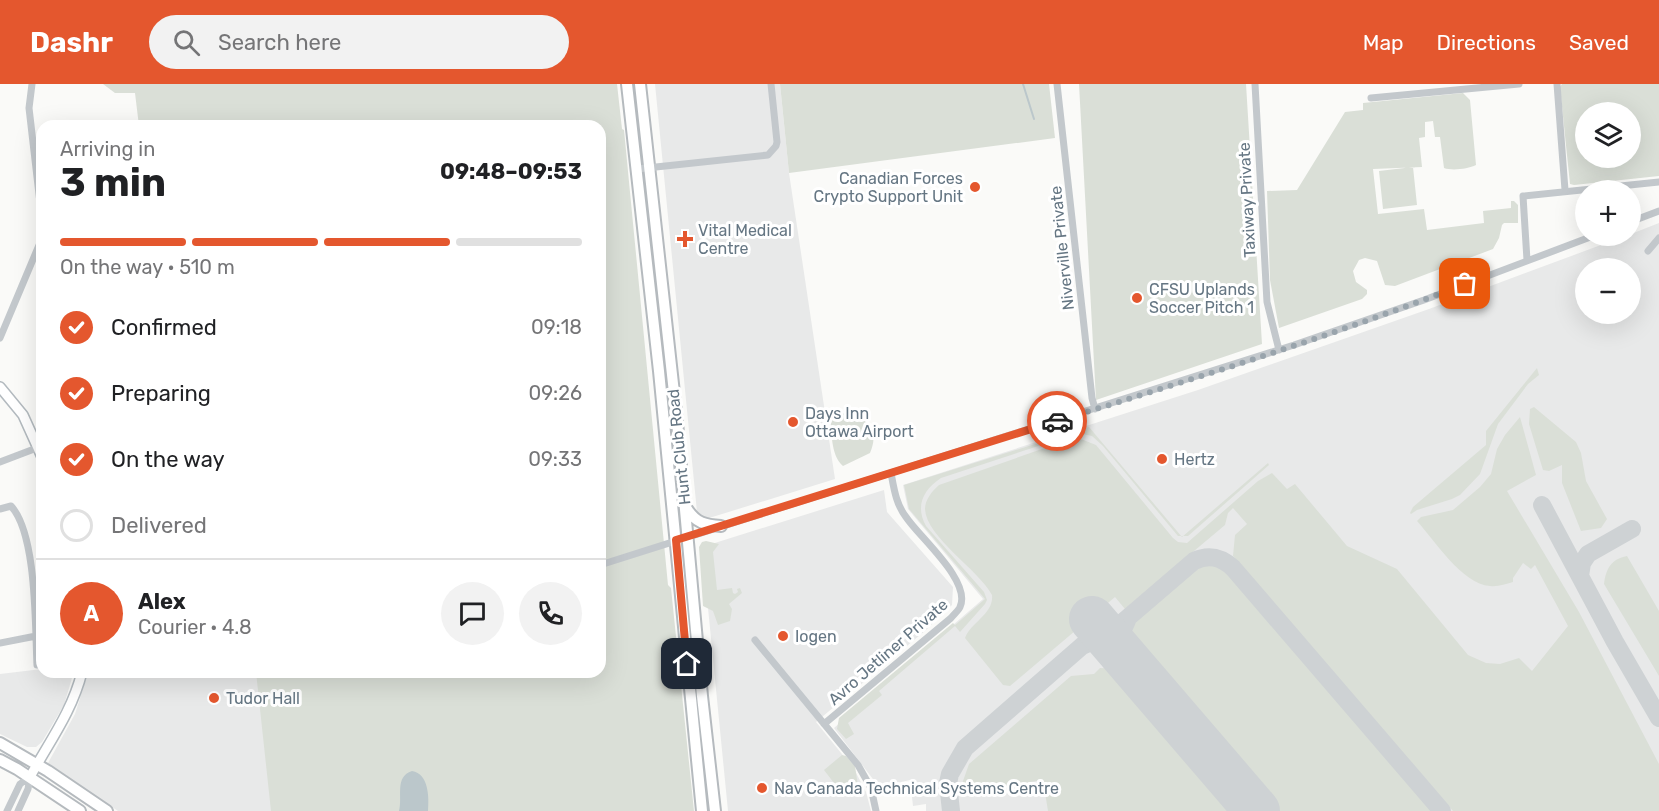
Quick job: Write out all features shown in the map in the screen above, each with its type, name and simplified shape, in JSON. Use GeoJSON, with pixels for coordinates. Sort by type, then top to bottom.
{"type":"FeatureCollection","features":[{"type":"Feature","properties":{"kind":"main road","name":"Hunt Club Road"},"geometry":{"type":"LineString","coordinates":[[627,84],[676,540],[702,811]]}},
{"type":"Feature","properties":{"kind":"main road","name":"Hunt Club Road"},"geometry":{"type":"LineString","coordinates":[[640,84],[715,811]]}},
{"type":"Feature","properties":{"kind":"main road"},"geometry":{"type":"LineString","coordinates":[[685,506],[697,521],[721,526]]}},
{"type":"Feature","properties":{"kind":"main road"},"geometry":{"type":"LineString","coordinates":[[0,743],[37,764],[106,811]]}},
{"type":"Feature","properties":{"kind":"main road"},"geometry":{"type":"LineString","coordinates":[[0,760],[81,811]]}},
{"type":"Feature","properties":{"kind":"street"},"geometry":{"type":"LineString","coordinates":[[32,84],[29,108],[36,144]]}},
{"type":"Feature","properties":{"kind":"street"},"geometry":{"type":"LineString","coordinates":[[637,169],[768,155],[777,142],[771,84]]}},
{"type":"Feature","properties":{"kind":"street","name":"Niverville Private"},"geometry":{"type":"LineString","coordinates":[[1057,84],[1095,409]]}},
{"type":"Feature","properties":{"kind":"street","name":"Taxiway Private"},"geometry":{"type":"LineString","coordinates":[[1255,84],[1259,110],[1267,302],[1279,350]]}},
{"type":"Feature","properties":{"kind":"street"},"geometry":{"type":"LineString","coordinates":[[1371,98],[1519,84]]}},
{"type":"Feature","properties":{"kind":"street"},"geometry":{"type":"LineString","coordinates":[[1557,84],[1565,190]]}},
{"type":"Feature","properties":{"kind":"street"},"geometry":{"type":"LineString","coordinates":[[1527,260],[1523,196],[1659,182]]}},
{"type":"Feature","properties":{"kind":"street"},"geometry":{"type":"LineString","coordinates":[[1641,219],[1659,213]]}},
{"type":"Feature","properties":{"kind":"street"},"geometry":{"type":"LineString","coordinates":[[1648,251],[1659,238]]}},
{"type":"Feature","properties":{"kind":"street"},"geometry":{"type":"LineString","coordinates":[[606,562],[1279,350],[1424,300],[1575,243]]}},
{"type":"Feature","properties":{"kind":"street"},"geometry":{"type":"LineString","coordinates":[[0,338],[36,252]]}},
{"type":"Feature","properties":{"kind":"street"},"geometry":{"type":"LineString","coordinates":[[0,387],[23,415],[36,442]]}},
{"type":"Feature","properties":{"kind":"street"},"geometry":{"type":"LineString","coordinates":[[0,462],[36,451]]}},
{"type":"Feature","properties":{"kind":"street","name":"Avro Jetliner Private"},"geometry":{"type":"LineString","coordinates":[[824,724],[951,618],[961,606],[962,594],[958,581],[905,517],[896,499],[891,473]]}},
{"type":"Feature","properties":{"kind":"street"},"geometry":{"type":"LineString","coordinates":[[0,509],[11,506],[17,512],[29,556],[36,606]]}},
{"type":"Feature","properties":{"kind":"street"},"geometry":{"type":"LineString","coordinates":[[0,643],[36,636]]}},
{"type":"Feature","properties":{"kind":"street"},"geometry":{"type":"LineString","coordinates":[[755,640],[865,776],[873,795],[876,811]]}},
{"type":"Feature","properties":{"kind":"street"},"geometry":{"type":"LineString","coordinates":[[18,811],[28,789],[30,777],[74,700],[80,678]]}},
{"type":"Feature","properties":{"kind":"street"},"geometry":{"type":"LineString","coordinates":[[7,811],[20,784],[30,777]]}},
{"type":"Feature","properties":{"kind":"shaded area"},"geometry":{"type":"Polygon","coordinates":[[[103,84],[617,84],[622,129],[624,130],[668,585],[671,588],[694,811],[271,811],[257,678],[606,678],[606,120],[138,120],[135,93],[115,93],[103,84]]]}},
{"type":"Feature","properties":{"kind":"shaded area"},"geometry":{"type":"Polygon","coordinates":[[[655,84],[780,84],[789,173],[835,479],[706,519],[697,512],[655,84]]]}},
{"type":"Feature","properties":{"kind":"shaded area"},"geometry":{"type":"Polygon","coordinates":[[[780,84],[1049,84],[1055,138],[789,173],[780,84]]]}},
{"type":"Feature","properties":{"kind":"shaded area"},"geometry":{"type":"Polygon","coordinates":[[[1079,84],[1246,84],[1262,344],[1096,400],[1079,84]]]}},
{"type":"Feature","properties":{"kind":"shaded area"},"geometry":{"type":"Polygon","coordinates":[[[1562,84],[1659,84],[1659,176],[1621,180],[1575,180],[1575,185],[1570,184],[1560,87],[1562,84]]]}},
{"type":"Feature","properties":{"kind":"shaded area"},"geometry":{"type":"Polygon","coordinates":[[[1463,93],[1470,100],[1476,165],[1460,169],[1444,168],[1440,137],[1435,137],[1433,121],[1425,122],[1425,137],[1419,138],[1422,167],[1373,169],[1378,214],[1424,209],[1427,230],[1484,223],[1483,211],[1511,208],[1511,201],[1514,201],[1518,205],[1518,223],[1502,225],[1493,249],[1395,286],[1385,285],[1377,261],[1365,258],[1359,260],[1353,271],[1356,282],[1367,290],[1367,294],[1362,299],[1279,328],[1270,280],[1267,191],[1297,190],[1345,112],[1363,110],[1363,103],[1463,93]]]}},
{"type":"Feature","properties":{"kind":"shaded area"},"geometry":{"type":"Polygon","coordinates":[[[1413,167],[1417,205],[1383,209],[1379,171],[1413,167]]]}},
{"type":"Feature","properties":{"kind":"shaded area"},"geometry":{"type":"Polygon","coordinates":[[[1659,223],[1659,811],[926,811],[926,804],[913,806],[910,780],[879,787],[834,728],[983,599],[908,509],[903,485],[1198,390],[1429,309],[1598,246],[1641,246],[1641,230],[1659,223]]]}},
{"type":"Feature","properties":{"kind":"shaded area"},"geometry":{"type":"Polygon","coordinates":[[[1537,368],[1539,375],[1528,384],[1498,424],[1480,474],[1460,495],[1411,514],[1413,507],[1486,445],[1486,431],[1537,368]]]}},
{"type":"Feature","properties":{"kind":"shaded area"},"geometry":{"type":"Polygon","coordinates":[[[1534,407],[1576,442],[1581,453],[1586,481],[1607,519],[1601,528],[1581,531],[1562,483],[1562,465],[1549,471],[1543,470],[1529,424],[1530,409],[1534,407]]]}},
{"type":"Feature","properties":{"kind":"shaded area"},"geometry":{"type":"Polygon","coordinates":[[[839,411],[848,416],[861,416],[873,433],[870,453],[843,466],[834,449],[830,414],[839,411]]]}},
{"type":"Feature","properties":{"kind":"shaded area"},"geometry":{"type":"Polygon","coordinates":[[[1520,417],[1536,475],[1507,491],[1579,612],[1659,764],[1659,811],[1453,811],[1233,556],[1235,535],[1247,524],[1233,508],[1228,513],[1225,525],[1125,609],[1115,597],[1010,686],[1003,685],[965,638],[986,613],[992,602],[992,595],[934,531],[925,509],[929,496],[939,485],[1062,442],[1081,439],[1096,445],[1173,538],[1178,542],[1187,543],[1258,481],[1272,473],[1287,489],[1295,484],[1347,546],[1397,569],[1468,655],[1486,663],[1500,664],[1519,658],[1532,671],[1568,626],[1535,565],[1531,569],[1523,563],[1513,578],[1513,582],[1496,586],[1480,583],[1459,570],[1417,521],[1421,517],[1453,510],[1480,487],[1491,474],[1497,449],[1505,435],[1520,417]]]}},
{"type":"Feature","properties":{"kind":"shaded area"},"geometry":{"type":"Polygon","coordinates":[[[1089,427],[1181,536],[1178,536],[1103,446],[1092,436],[1078,433],[941,478],[925,493],[921,505],[923,519],[926,526],[984,592],[987,600],[960,632],[955,626],[879,691],[882,695],[848,723],[854,734],[846,739],[837,729],[839,718],[985,599],[909,509],[904,485],[1089,427]]]}},
{"type":"Feature","properties":{"kind":"shaded area"},"geometry":{"type":"Polygon","coordinates":[[[1268,463],[1269,465],[1188,536],[1183,536],[1268,463]]]}},
{"type":"Feature","properties":{"kind":"shaded area"},"geometry":{"type":"Polygon","coordinates":[[[884,490],[887,512],[953,587],[952,605],[926,630],[816,722],[854,769],[866,792],[871,811],[728,811],[702,547],[884,490]]]}},
{"type":"Feature","properties":{"kind":"shaded area"},"geometry":{"type":"Polygon","coordinates":[[[702,542],[719,544],[713,552],[717,590],[732,588],[735,594],[740,588],[742,593],[729,604],[732,609],[730,621],[718,625],[713,611],[703,606],[699,547],[702,542]]]}},
{"type":"Feature","properties":{"kind":"shaded area"},"geometry":{"type":"Polygon","coordinates":[[[1627,556],[1659,611],[1659,676],[1604,584],[1610,565],[1627,556]]]}},
{"type":"Feature","properties":{"kind":"shaded area"},"geometry":{"type":"Polygon","coordinates":[[[1200,564],[1223,567],[1432,811],[1273,811],[1131,646],[1133,624],[1200,564]]]}},
{"type":"Feature","properties":{"kind":"shaded area"},"geometry":{"type":"Polygon","coordinates":[[[1100,668],[1120,669],[1240,811],[1048,811],[1043,780],[961,793],[969,764],[1071,676],[1094,674],[1100,668]]]}},
{"type":"Feature","properties":{"kind":"shaded area"},"geometry":{"type":"Polygon","coordinates":[[[36,670],[36,678],[72,678],[64,705],[42,742],[36,747],[27,747],[0,734],[0,674],[36,670]]]}},
{"type":"Feature","properties":{"kind":"shaded area"},"geometry":{"type":"Polygon","coordinates":[[[86,678],[261,678],[277,811],[118,811],[48,763],[75,714],[86,678]]]}},
{"type":"Feature","properties":{"kind":"shaded area"},"geometry":{"type":"Polygon","coordinates":[[[842,755],[846,756],[855,766],[858,786],[855,795],[844,796],[824,770],[842,755]]]}},
{"type":"Feature","properties":{"kind":"shaded area"},"geometry":{"type":"Polygon","coordinates":[[[412,771],[418,773],[425,781],[428,811],[399,811],[401,783],[406,774],[412,771]]]}},
{"type":"Feature","properties":{"kind":"waterway"},"geometry":{"type":"LineString","coordinates":[[1023,84],[1034,119]]}},
{"type":"Feature","properties":{"kind":"taxiway"},"geometry":{"type":"LineString","coordinates":[[1542,505],[1615,642],[1659,718]]}},
{"type":"Feature","properties":{"kind":"taxiway"},"geometry":{"type":"LineString","coordinates":[[1580,576],[1582,563],[1588,554],[1632,529]]}},
{"type":"Feature","properties":{"kind":"taxiway"},"geometry":{"type":"LineString","coordinates":[[951,811],[948,783],[950,774],[965,748],[1082,646],[1117,627],[1194,561],[1210,557],[1224,561],[1233,568],[1442,811]]}},
{"type":"Feature","properties":{"kind":"taxiway"},"geometry":{"type":"LineString","coordinates":[[1128,618],[1120,637],[1125,654],[1171,708]]}},
{"type":"Feature","properties":{"kind":"runway"},"geometry":{"type":"LineString","coordinates":[[1092,619],[1257,811]]}},
{"type":"Feature","properties":{"kind":"way so far"},"geometry":{"type":"LineString","coordinates":[[1057,421],[1294,345],[1465,284]]}},
{"type":"Feature","properties":{"kind":"place","name":"Canadian Forces Crypto Support Unit"},"geometry":{"type":"Point","coordinates":[975,187]}},
{"type":"Feature","properties":{"kind":"place","name":"Vital Medical Centre"},"geometry":{"type":"Point","coordinates":[685,239]}},
{"type":"Feature","properties":{"kind":"place","name":"CFSU Uplands Soccer Pitch 1"},"geometry":{"type":"Point","coordinates":[1137,298]}},
{"type":"Feature","properties":{"kind":"place","name":"Days Inn Ottawa Airport"},"geometry":{"type":"Point","coordinates":[793,422]}},
{"type":"Feature","properties":{"kind":"place","name":"Hertz"},"geometry":{"type":"Point","coordinates":[1162,459]}},
{"type":"Feature","properties":{"kind":"place","name":"Iogen"},"geometry":{"type":"Point","coordinates":[783,636]}},
{"type":"Feature","properties":{"kind":"place","name":"Tudor Hall"},"geometry":{"type":"Point","coordinates":[214,698]}},
{"type":"Feature","properties":{"kind":"place","name":"Nav Canada Technical Systems Centre"},"geometry":{"type":"Point","coordinates":[762,788]}},
{"type":"Feature","properties":{"kind":"route"},"geometry":{"type":"LineString","coordinates":[[687,664],[676,540],[1057,421]]}}]}
